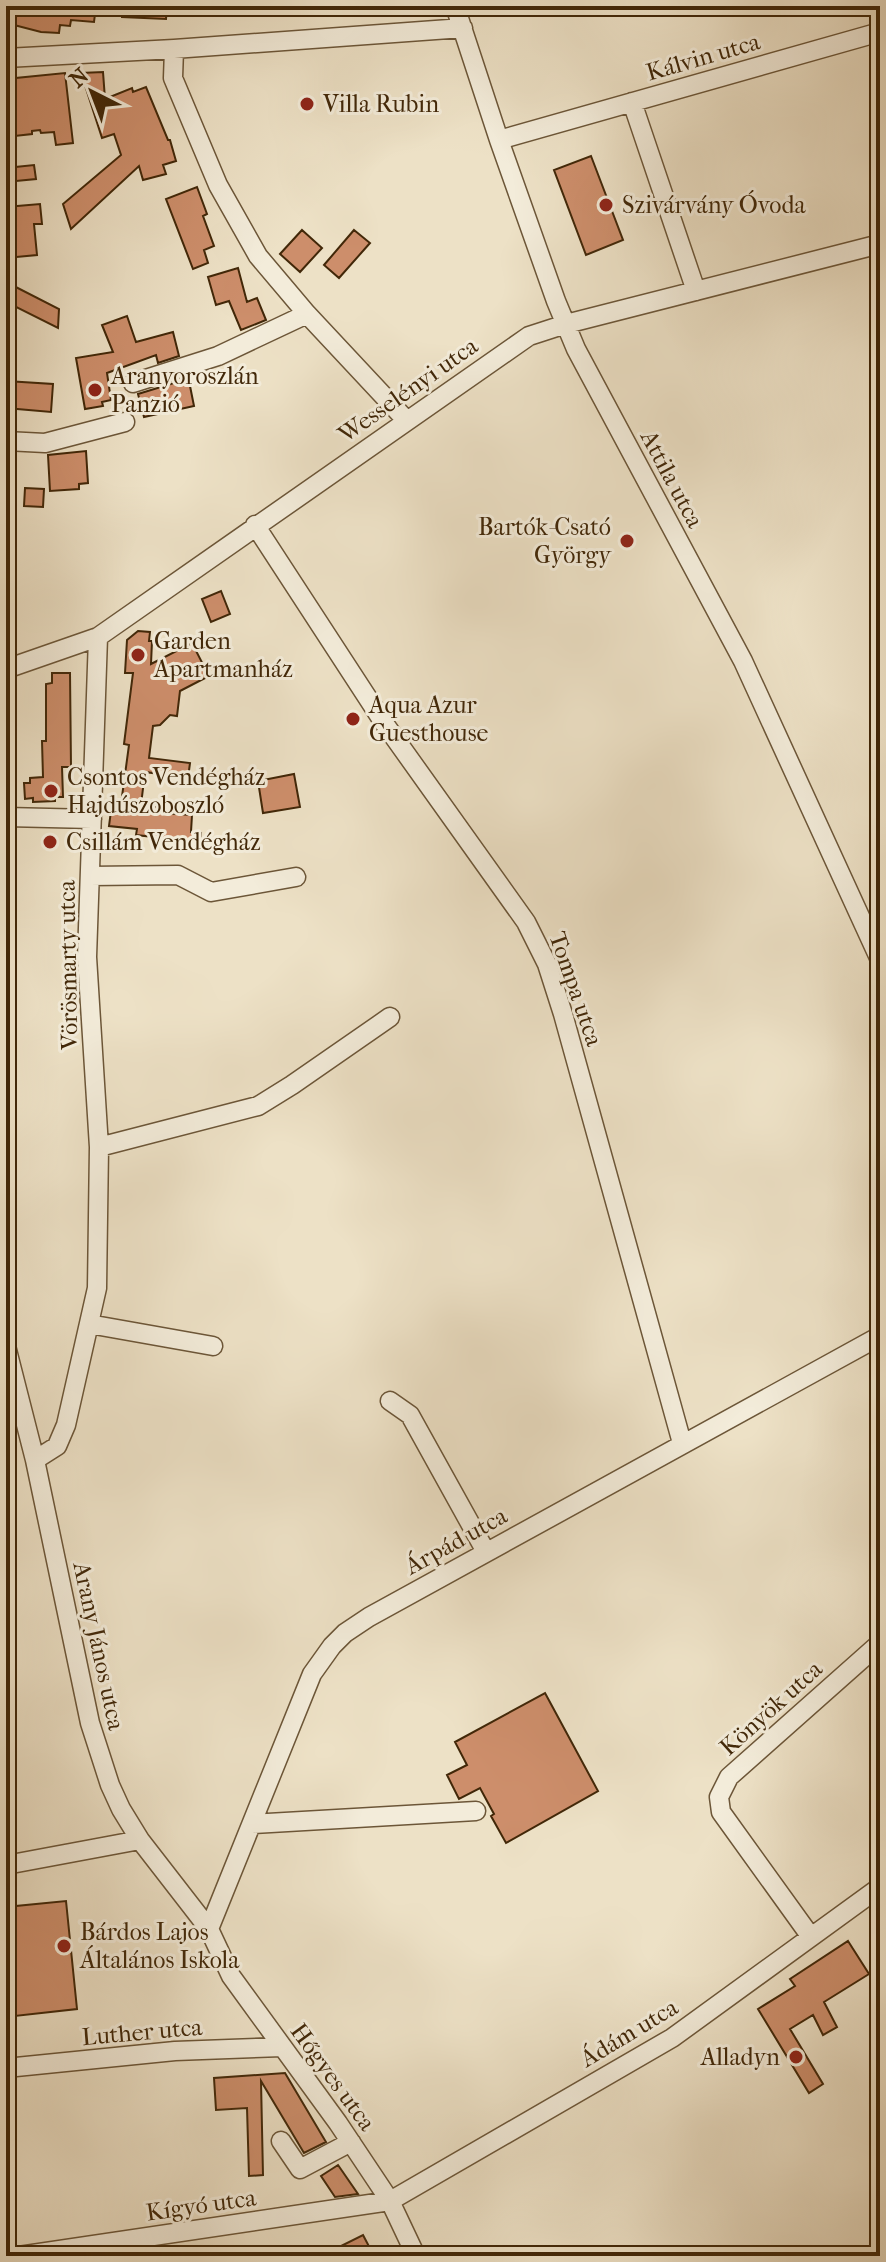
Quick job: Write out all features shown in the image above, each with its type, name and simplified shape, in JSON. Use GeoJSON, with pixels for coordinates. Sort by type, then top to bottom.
{"type":"FeatureCollection","features":[{"type":"Feature","properties":{"kind":"street","name":"Attila utca"},"geometry":{"type":"LineString","coordinates":[[455,6],[499,140],[576,349],[743,661],[880,960]]}},
{"type":"Feature","properties":{"kind":"street"},"geometry":{"type":"LineString","coordinates":[[6,58],[463,28]]}},
{"type":"Feature","properties":{"kind":"street","name":"Kálvin utca"},"geometry":{"type":"LineString","coordinates":[[499,140],[880,32]]}},
{"type":"Feature","properties":{"kind":"street"},"geometry":{"type":"LineString","coordinates":[[174,49],[173,78],[218,185],[258,256],[307,314],[407,421]]}},
{"type":"Feature","properties":{"kind":"street","name":"Kálvin utca"},"geometry":{"type":"LineString","coordinates":[[632,102],[696,291]]}},
{"type":"Feature","properties":{"kind":"street","name":"Wesselényi utca"},"geometry":{"type":"LineString","coordinates":[[6,669],[98,637],[529,336],[880,244]]}},
{"type":"Feature","properties":{"kind":"street"},"geometry":{"type":"LineString","coordinates":[[133,383],[218,356],[307,314]]}},
{"type":"Feature","properties":{"kind":"street"},"geometry":{"type":"LineString","coordinates":[[6,441],[45,443],[125,422]]}},
{"type":"Feature","properties":{"kind":"street","name":"Tompa utca"},"geometry":{"type":"LineString","coordinates":[[255,525],[384,723],[526,922],[547,964],[682,1443]]}},
{"type":"Feature","properties":{"kind":"street","name":"Vörösmarty utca"},"geometry":{"type":"LineString","coordinates":[[35,1460],[57,1446],[66,1425],[97,1288],[99,1147],[87,957],[98,637]]}},
{"type":"Feature","properties":{"kind":"street"},"geometry":{"type":"LineString","coordinates":[[6,817],[92,819]]}},
{"type":"Feature","properties":{"kind":"street"},"geometry":{"type":"LineString","coordinates":[[90,876],[178,875],[211,892],[296,877]]}},
{"type":"Feature","properties":{"kind":"street"},"geometry":{"type":"LineString","coordinates":[[99,1147],[258,1106],[390,1017]]}},
{"type":"Feature","properties":{"kind":"street"},"geometry":{"type":"LineString","coordinates":[[89,1324],[213,1346]]}},
{"type":"Feature","properties":{"kind":"street","name":"Árpád utca"},"geometry":{"type":"LineString","coordinates":[[209,1929],[312,1674],[345,1633],[682,1443],[880,1336]]}},
{"type":"Feature","properties":{"kind":"street","name":"Arany János utca"},"geometry":{"type":"LineString","coordinates":[[6,1346],[35,1460],[97,1751],[121,1809],[140,1840],[209,1929]]}},
{"type":"Feature","properties":{"kind":"street"},"geometry":{"type":"LineString","coordinates":[[390,1401],[410,1415],[486,1552]]}},
{"type":"Feature","properties":{"kind":"street","name":"Könyök utca"},"geometry":{"type":"LineString","coordinates":[[811,1937],[721,1812],[719,1797],[729,1777],[880,1643]]}},
{"type":"Feature","properties":{"kind":"street"},"geometry":{"type":"LineString","coordinates":[[252,1824],[476,1811]]}},
{"type":"Feature","properties":{"kind":"street"},"geometry":{"type":"LineString","coordinates":[[6,1865],[140,1840]]}},
{"type":"Feature","properties":{"kind":"street","name":"Ádám utca"},"geometry":{"type":"LineString","coordinates":[[390,2201],[672,2038],[880,1887]]}},
{"type":"Feature","properties":{"kind":"street","name":"Hőgyes utca"},"geometry":{"type":"LineString","coordinates":[[209,1929],[231,1976],[390,2201],[416,2256]]}},
{"type":"Feature","properties":{"kind":"street","name":"Luther utca"},"geometry":{"type":"LineString","coordinates":[[6,2068],[175,2051],[282,2047]]}},
{"type":"Feature","properties":{"kind":"street"},"geometry":{"type":"LineString","coordinates":[[281,2141],[300,2169],[351,2142]]}},
{"type":"Feature","properties":{"kind":"street","name":"Kígyó utca"},"geometry":{"type":"LineString","coordinates":[[19,2256],[390,2201]]}},
{"type":"Feature","properties":{"kind":"building"},"geometry":{"type":"Polygon","coordinates":[[[19,6],[96,6],[94,22],[71,20],[70,26],[60,25],[59,33],[14,25],[19,6]]]}},
{"type":"Feature","properties":{"kind":"building"},"geometry":{"type":"Polygon","coordinates":[[[122,6],[167,6],[166,19],[122,17],[122,6]]]}},
{"type":"Feature","properties":{"kind":"building"},"geometry":{"type":"Polygon","coordinates":[[[103,72],[105,99],[132,88],[133,92],[146,87],[176,161],[163,165],[166,174],[143,180],[139,166],[71,229],[63,204],[121,155],[114,134],[102,138],[81,73],[103,72]]]}},
{"type":"Feature","properties":{"kind":"building"},"geometry":{"type":"Polygon","coordinates":[[[65,73],[73,143],[56,145],[54,132],[41,133],[40,130],[6,137],[6,79],[65,73]]]}},
{"type":"Feature","properties":{"kind":"building"},"geometry":{"type":"Polygon","coordinates":[[[591,156],[623,240],[586,255],[554,170],[591,156]]]}},
{"type":"Feature","properties":{"kind":"building"},"geometry":{"type":"Polygon","coordinates":[[[34,165],[36,179],[6,182],[6,168],[34,165]]]}},
{"type":"Feature","properties":{"kind":"building"},"geometry":{"type":"Polygon","coordinates":[[[197,187],[214,246],[204,250],[208,263],[193,269],[166,199],[197,187]]]}},
{"type":"Feature","properties":{"kind":"building"},"geometry":{"type":"Polygon","coordinates":[[[40,204],[42,224],[34,224],[37,255],[6,258],[6,207],[40,204]]]}},
{"type":"Feature","properties":{"kind":"building"},"geometry":{"type":"Polygon","coordinates":[[[302,230],[322,248],[300,272],[280,254],[302,230]]]}},
{"type":"Feature","properties":{"kind":"building"},"geometry":{"type":"Polygon","coordinates":[[[354,230],[370,243],[339,278],[324,265],[354,230]]]}},
{"type":"Feature","properties":{"kind":"building"},"geometry":{"type":"Polygon","coordinates":[[[238,268],[247,302],[257,298],[266,320],[241,330],[229,301],[216,305],[208,277],[238,268]]]}},
{"type":"Feature","properties":{"kind":"building"},"geometry":{"type":"Polygon","coordinates":[[[6,282],[59,309],[58,328],[6,302],[6,282]]]}},
{"type":"Feature","properties":{"kind":"building"},"geometry":{"type":"Polygon","coordinates":[[[127,316],[136,342],[173,332],[179,356],[158,363],[156,355],[107,373],[111,400],[102,402],[103,406],[85,409],[76,358],[113,352],[102,325],[127,316]]]}},
{"type":"Feature","properties":{"kind":"building"},"geometry":{"type":"Polygon","coordinates":[[[6,381],[53,384],[51,412],[6,408],[6,381]]]}},
{"type":"Feature","properties":{"kind":"building"},"geometry":{"type":"Polygon","coordinates":[[[189,381],[194,406],[144,417],[138,394],[189,381]]]}},
{"type":"Feature","properties":{"kind":"building"},"geometry":{"type":"Polygon","coordinates":[[[86,451],[88,483],[79,484],[79,489],[50,491],[48,455],[86,451]]]}},
{"type":"Feature","properties":{"kind":"building"},"geometry":{"type":"Polygon","coordinates":[[[25,488],[44,489],[43,507],[24,506],[25,488]]]}},
{"type":"Feature","properties":{"kind":"building"},"geometry":{"type":"Polygon","coordinates":[[[221,591],[230,614],[211,622],[202,599],[221,591]]]}},
{"type":"Feature","properties":{"kind":"building"},"geometry":{"type":"Polygon","coordinates":[[[138,631],[150,632],[151,664],[192,643],[209,676],[180,691],[177,716],[170,715],[160,725],[153,726],[149,758],[190,763],[188,778],[145,772],[141,805],[164,808],[163,813],[192,815],[191,832],[201,833],[200,846],[172,844],[172,839],[136,835],[137,829],[109,826],[112,803],[121,804],[129,745],[124,744],[133,673],[125,673],[127,640],[138,631]]]}},
{"type":"Feature","properties":{"kind":"building"},"geometry":{"type":"Polygon","coordinates":[[[52,673],[70,673],[71,767],[62,767],[63,797],[55,797],[55,801],[33,802],[33,798],[25,799],[24,783],[30,783],[30,778],[43,777],[46,684],[52,683],[52,673]]]}},
{"type":"Feature","properties":{"kind":"building"},"geometry":{"type":"Polygon","coordinates":[[[294,774],[300,807],[263,813],[258,781],[294,774]]]}},
{"type":"Feature","properties":{"kind":"building"},"geometry":{"type":"Polygon","coordinates":[[[545,1693],[598,1791],[506,1843],[480,1788],[459,1799],[447,1775],[467,1765],[455,1742],[545,1693]]]}},
{"type":"Feature","properties":{"kind":"building"},"geometry":{"type":"Polygon","coordinates":[[[66,1901],[77,2009],[6,2017],[6,1907],[66,1901]]]}},
{"type":"Feature","properties":{"kind":"building"},"geometry":{"type":"Polygon","coordinates":[[[848,1941],[869,1974],[824,2002],[837,2027],[823,2035],[813,2015],[790,2029],[823,2084],[809,2093],[758,2009],[795,1986],[790,1979],[848,1941]]]}},
{"type":"Feature","properties":{"kind":"building"},"geometry":{"type":"Polygon","coordinates":[[[285,2073],[326,2142],[304,2153],[261,2081],[263,2175],[249,2176],[247,2108],[216,2110],[214,2078],[285,2073]]]}},
{"type":"Feature","properties":{"kind":"building"},"geometry":{"type":"Polygon","coordinates":[[[338,2165],[358,2194],[335,2197],[321,2176],[338,2165]]]}},
{"type":"Feature","properties":{"kind":"building"},"geometry":{"type":"Polygon","coordinates":[[[363,2235],[374,2256],[321,2256],[363,2235]]]}},
{"type":"Feature","properties":{"kind":"place","name":"Villa Rubin"},"geometry":{"type":"Point","coordinates":[307,104]}},
{"type":"Feature","properties":{"kind":"place","name":"Szivárvány Óvoda"},"geometry":{"type":"Point","coordinates":[606,205]}},
{"type":"Feature","properties":{"kind":"place","name":"Aranyoroszlán Panzió"},"geometry":{"type":"Point","coordinates":[95,390]}},
{"type":"Feature","properties":{"kind":"place","name":"Bartók-Csató György"},"geometry":{"type":"Point","coordinates":[627,541]}},
{"type":"Feature","properties":{"kind":"place","name":"Garden Apartmanház"},"geometry":{"type":"Point","coordinates":[138,655]}},
{"type":"Feature","properties":{"kind":"place","name":"Aqua Azur Guesthouse"},"geometry":{"type":"Point","coordinates":[353,719]}},
{"type":"Feature","properties":{"kind":"place","name":"Csontos Vendégház Hajdúszoboszló"},"geometry":{"type":"Point","coordinates":[51,791]}},
{"type":"Feature","properties":{"kind":"place","name":"Csillám Vendégház"},"geometry":{"type":"Point","coordinates":[50,842]}},
{"type":"Feature","properties":{"kind":"place","name":"Bárdos Lajos Általános Iskola"},"geometry":{"type":"Point","coordinates":[64,1946]}},
{"type":"Feature","properties":{"kind":"place","name":"Alladyn"},"geometry":{"type":"Point","coordinates":[796,2057]}}]}
